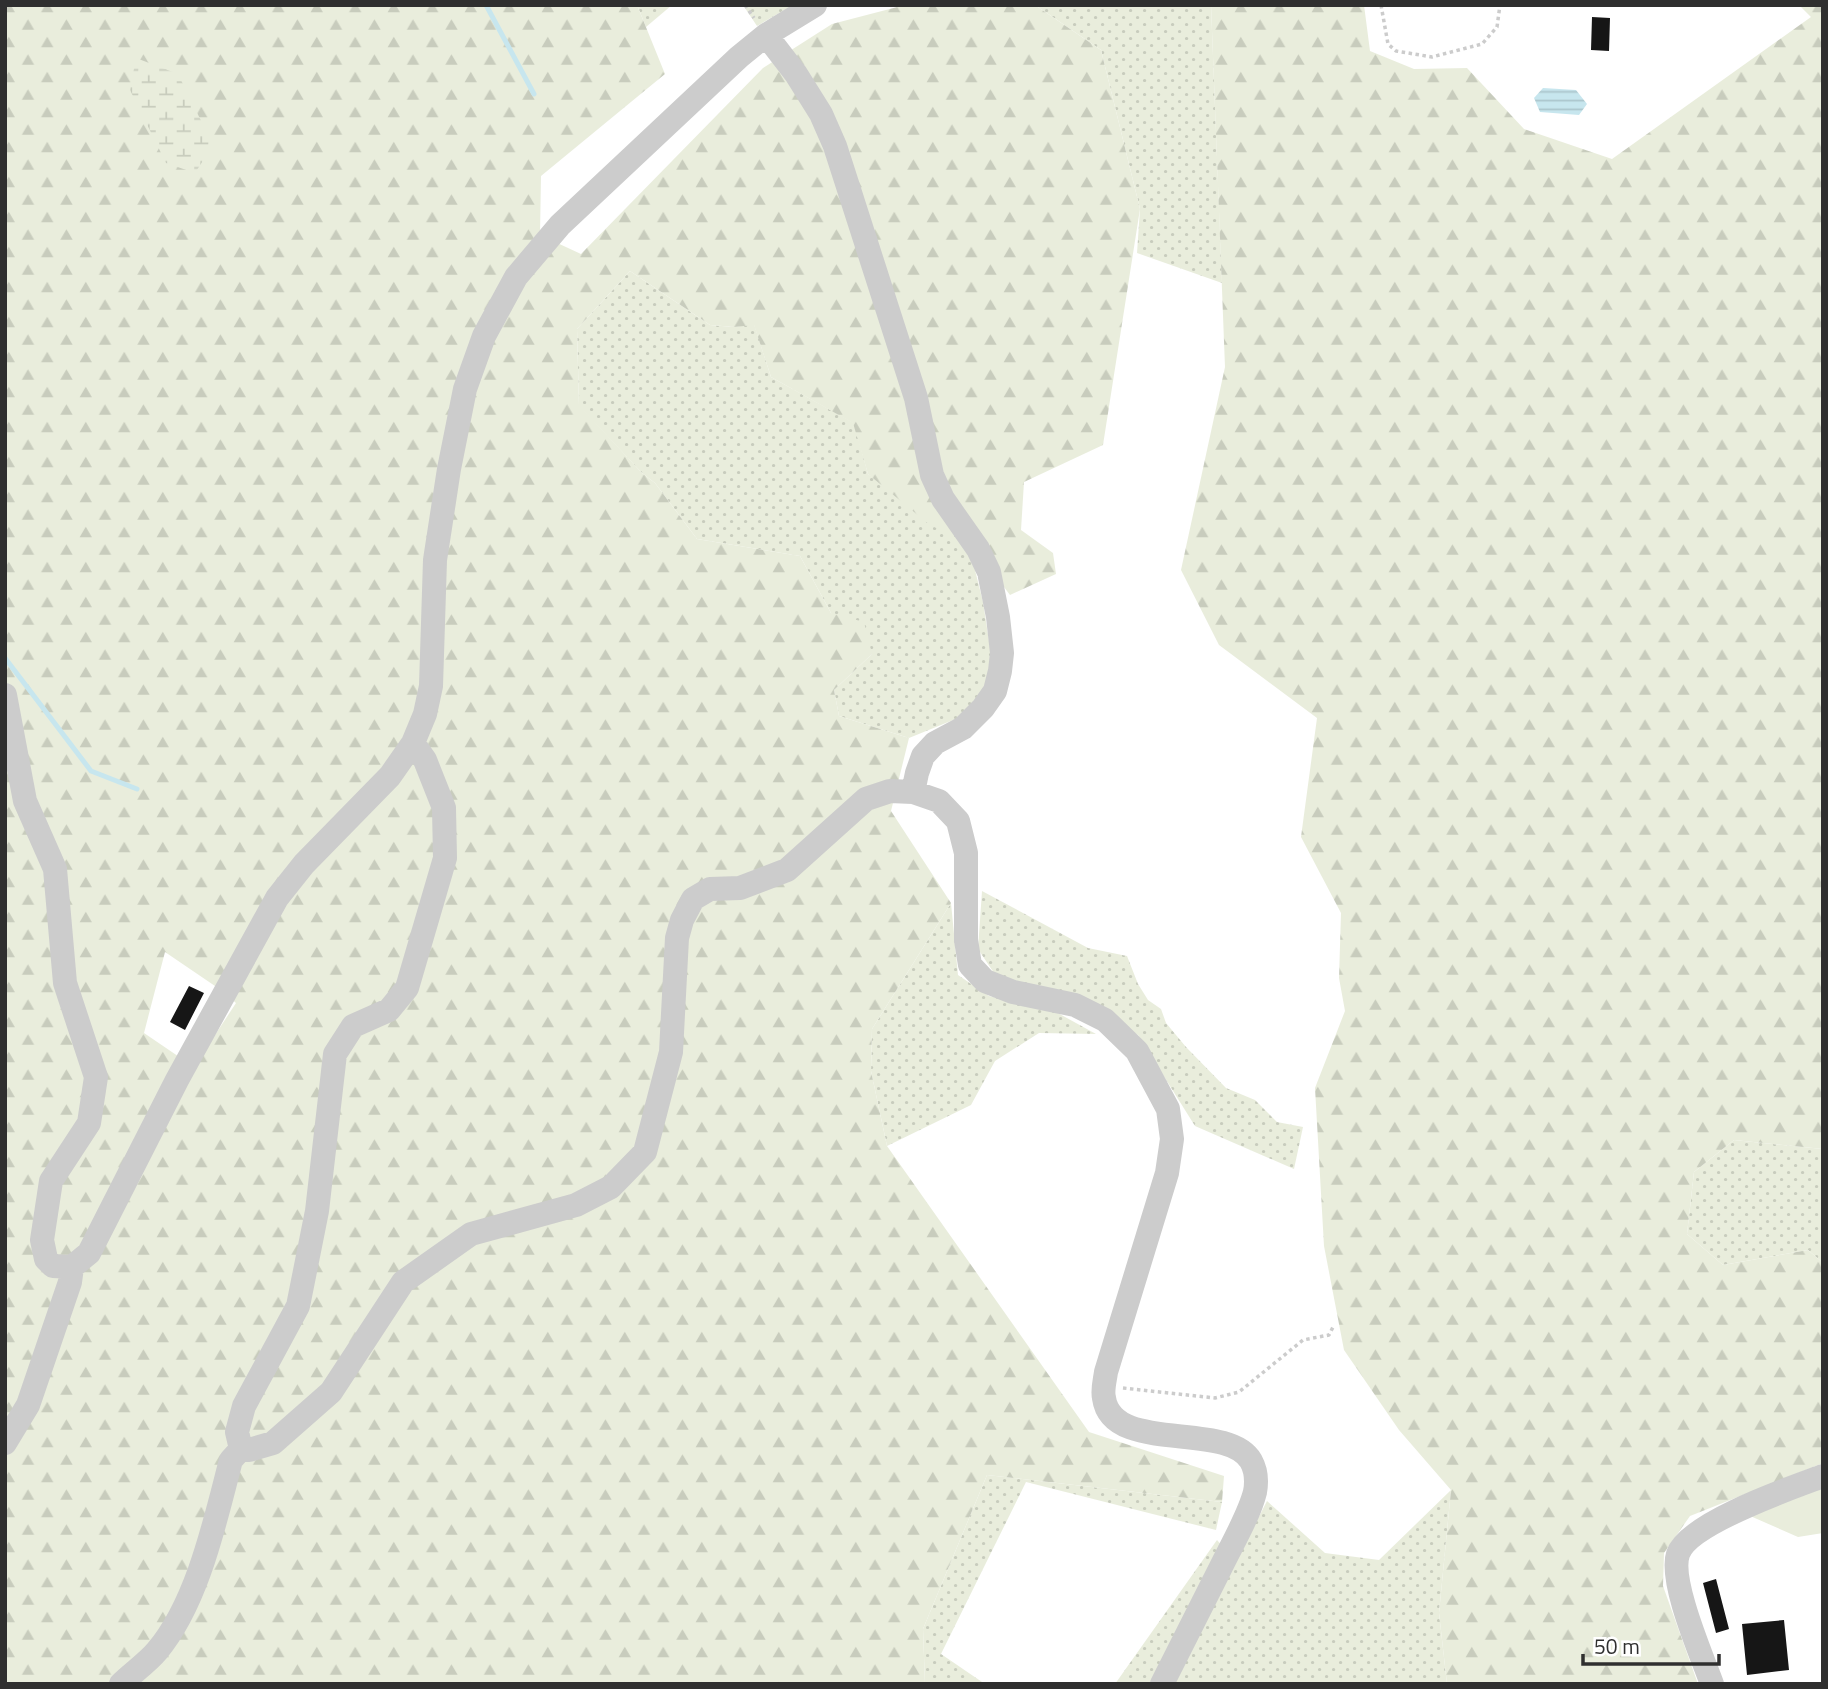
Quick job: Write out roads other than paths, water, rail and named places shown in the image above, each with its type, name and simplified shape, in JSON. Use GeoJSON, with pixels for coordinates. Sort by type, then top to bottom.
{"type":"FeatureCollection","features":[{"type":"Feature","properties":{"kind":"street"},"geometry":{"type":"LineString","coordinates":[[5,695],[26,801],[55,869],[65,983],[96,1077],[89,1124],[51,1181],[42,1240],[46,1259],[53,1266],[72,1267],[89,1253],[177,1080],[277,898],[304,864],[390,776],[413,743],[425,714],[431,686],[435,560],[465,388],[484,336],[516,277],[561,225],[738,57],[766,35],[815,5]]}},
{"type":"Feature","properties":{"kind":"street"},"geometry":{"type":"LineString","coordinates":[[766,35],[796,74],[821,114],[835,146],[916,398],[932,474],[943,499],[978,549],[989,572],[998,617],[1002,653],[995,691],[963,728],[935,743],[923,755],[913,792]]}},
{"type":"Feature","properties":{"kind":"street"},"geometry":{"type":"LineString","coordinates":[[241,1449],[237,1432],[244,1406],[298,1306],[317,1211],[335,1054],[353,1026],[389,1010],[407,988],[445,858],[444,808],[425,760],[413,743]]}},
{"type":"Feature","properties":{"kind":"street"},"geometry":{"type":"LineString","coordinates":[[241,1449],[249,1450],[273,1443],[331,1392],[403,1282],[471,1234],[576,1205],[611,1188],[645,1152],[671,1052],[677,938],[682,920],[694,899],[710,889],[740,888],[786,870],[866,799],[890,791],[913,792],[939,801],[958,821],[966,853],[966,940],[970,965],[985,981],[1013,992],[1075,1005],[1105,1020],[1137,1051],[1168,1109],[1172,1139],[1167,1173],[1107,1372],[1103,1397],[1107,1411],[1116,1422],[1135,1429],[1232,1444],[1247,1454],[1255,1467],[1256,1482],[1236,1538],[1162,1684]]}},
{"type":"Feature","properties":{"kind":"street"},"geometry":{"type":"LineString","coordinates":[[5,1443],[28,1405],[70,1282],[72,1267]]}},
{"type":"Feature","properties":{"kind":"street"},"geometry":{"type":"LineString","coordinates":[[121,1684],[156,1652],[175,1626],[207,1549],[231,1460],[241,1449]]}},
{"type":"Feature","properties":{"kind":"street"},"geometry":{"type":"LineString","coordinates":[[1712,1684],[1687,1615],[1677,1574],[1678,1555],[1687,1540],[1729,1513],[1823,1476]]}},
{"type":"Feature","properties":{"kind":"water"},"geometry":{"type":"Polygon","coordinates":[[[1543,88],[1576,90],[1587,104],[1579,115],[1540,112],[1534,98],[1543,88]]]}},
{"type":"Feature","properties":{"kind":"waterway"},"geometry":{"type":"LineString","coordinates":[[486,5],[534,94]]}},
{"type":"Feature","properties":{"kind":"waterway"},"geometry":{"type":"LineString","coordinates":[[5,658],[91,771],[137,789]]}}]}
